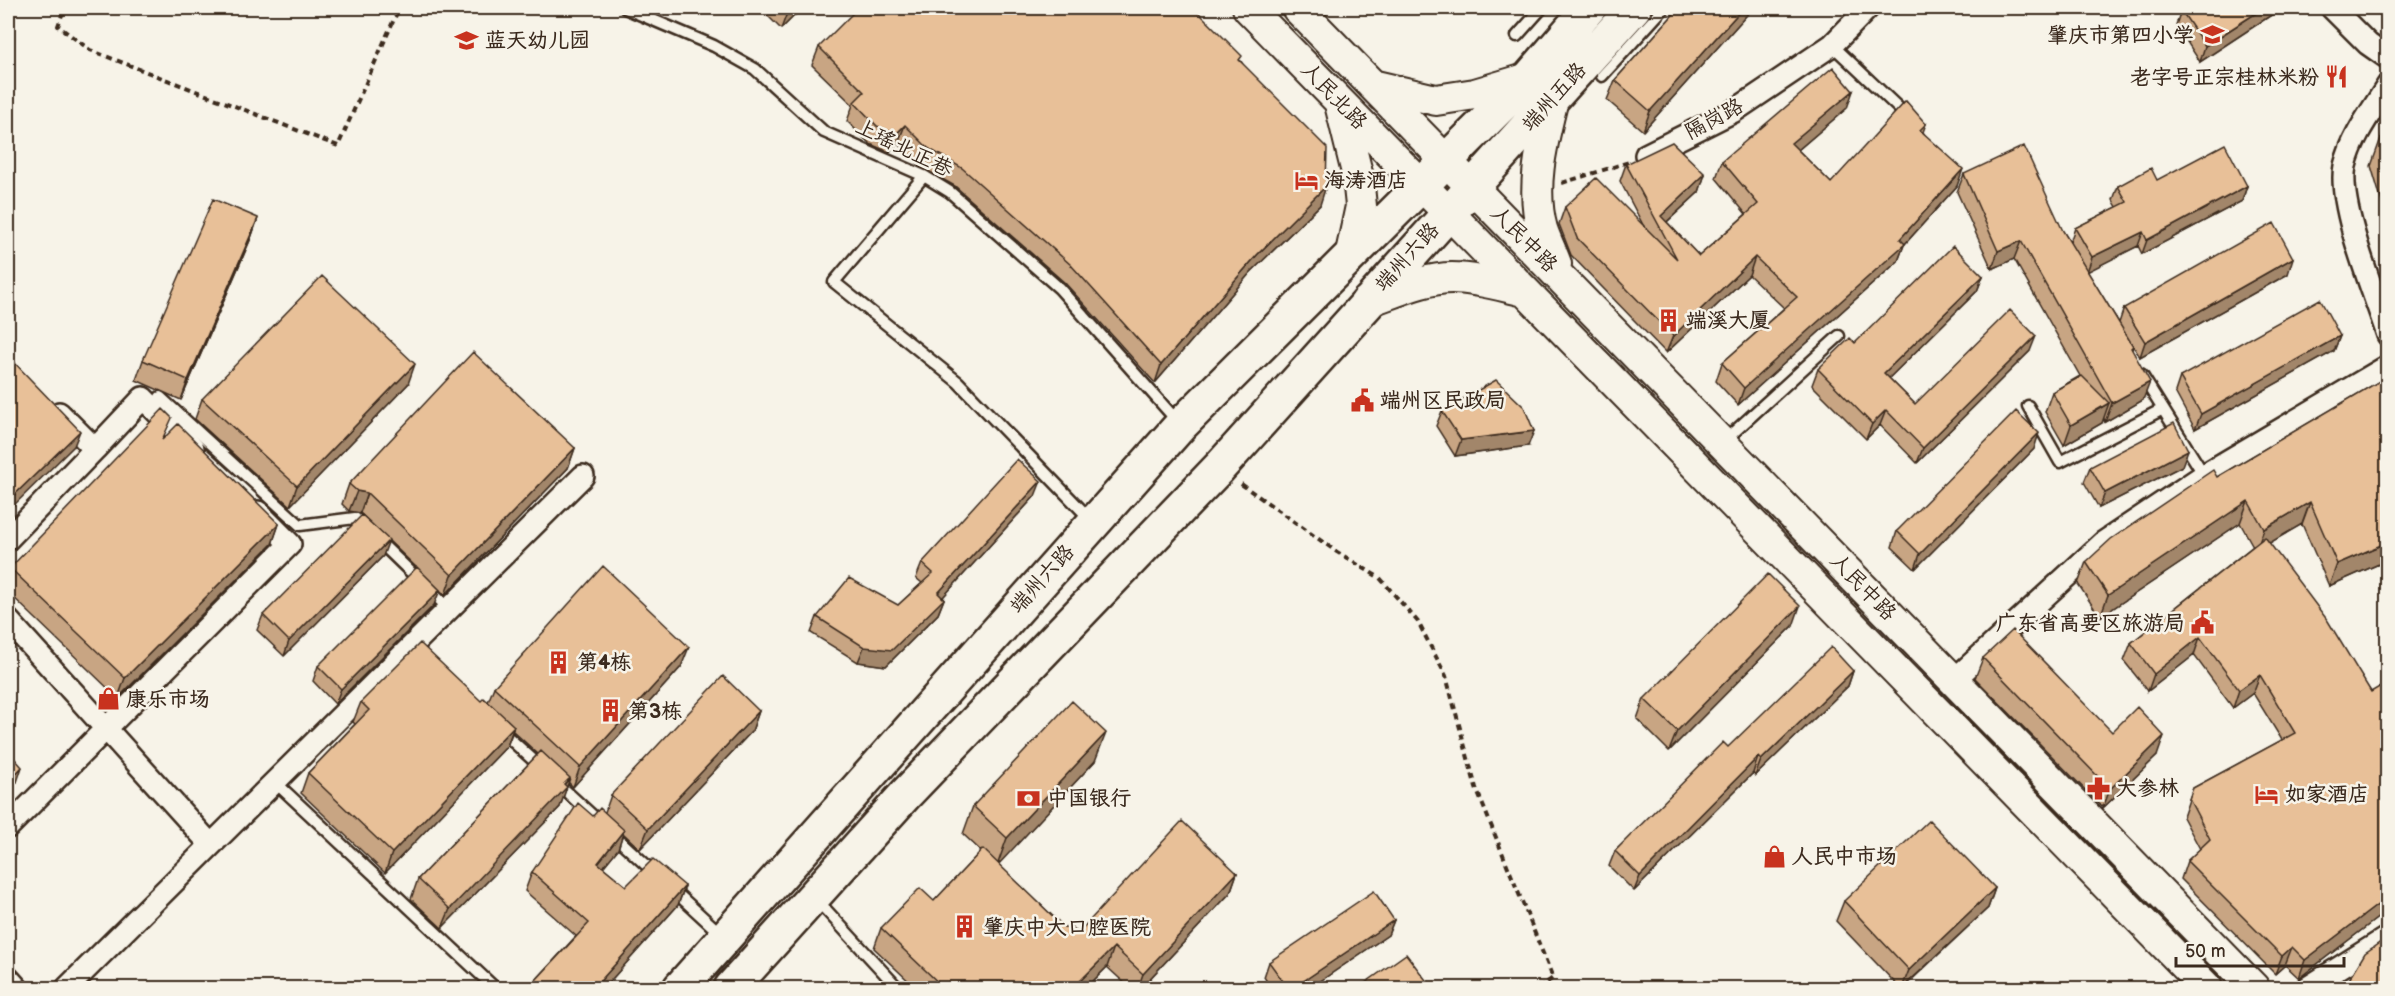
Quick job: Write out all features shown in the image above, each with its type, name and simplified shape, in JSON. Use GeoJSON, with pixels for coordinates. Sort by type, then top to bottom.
{"type":"FeatureCollection","features":[{"type":"Feature","properties":{"kind":"main road","name":"人民北路"},"geometry":{"type":"LineString","coordinates":[[1248,8],[1447,213]]}},
{"type":"Feature","properties":{"kind":"main road","name":"人民北路"},"geometry":{"type":"LineString","coordinates":[[1297,8],[1378,93],[1472,186]]}},
{"type":"Feature","properties":{"kind":"main road","name":"端州五路"},"geometry":{"type":"LineString","coordinates":[[1447,213],[1472,186],[1541,88],[1589,8]]}},
{"type":"Feature","properties":{"kind":"main road","name":"端州五路"},"geometry":{"type":"LineString","coordinates":[[1420,185],[1446,160],[1541,88],[1634,8]]}},
{"type":"Feature","properties":{"kind":"main road"},"geometry":{"type":"LineString","coordinates":[[1363,125],[1378,93],[1436,100],[1541,88],[1538,190],[1542,228],[1561,275]]}},
{"type":"Feature","properties":{"kind":"main road"},"geometry":{"type":"LineString","coordinates":[[1339,101],[1356,166],[1361,206],[1351,253]]}},
{"type":"Feature","properties":{"kind":"main road","name":"端州六路"},"geometry":{"type":"LineString","coordinates":[[680,988],[1092,522],[1181,425],[1420,185]]}},
{"type":"Feature","properties":{"kind":"main road","name":"人民中路"},"geometry":{"type":"LineString","coordinates":[[1472,186],[2254,988]]}},
{"type":"Feature","properties":{"kind":"main road","name":"人民中路"},"geometry":{"type":"LineString","coordinates":[[1447,213],[2207,988]]}},
{"type":"Feature","properties":{"kind":"main road","name":"端州六路"},"geometry":{"type":"LineString","coordinates":[[731,988],[906,794],[1219,468],[1447,213]]}},
{"type":"Feature","properties":{"kind":"main road"},"geometry":{"type":"LineString","coordinates":[[1366,302],[1413,286],[1450,278],[1480,280],[1521,290]]}},
{"type":"Feature","properties":{"kind":"street","name":"隔岗路"},"geometry":{"type":"LineString","coordinates":[[1632,161],[1734,111],[1832,45],[1868,8]]}},
{"type":"Feature","properties":{"kind":"street"},"geometry":{"type":"LineString","coordinates":[[2340,11],[2388,58]]}},
{"type":"Feature","properties":{"kind":"street"},"geometry":{"type":"LineString","coordinates":[[2388,85],[2353,141],[2345,169],[2345,203],[2388,335]]}},
{"type":"Feature","properties":{"kind":"street"},"geometry":{"type":"LineString","coordinates":[[1954,680],[2104,542],[2204,476],[2388,366]]}},
{"type":"Feature","properties":{"kind":"street"},"geometry":{"type":"LineString","coordinates":[[8,539],[143,398],[290,544],[8,827]]}},
{"type":"Feature","properties":{"kind":"street"},"geometry":{"type":"LineString","coordinates":[[47,401],[95,449]]}},
{"type":"Feature","properties":{"kind":"street"},"geometry":{"type":"LineString","coordinates":[[67,988],[274,782],[415,651],[449,609],[583,476]]}},
{"type":"Feature","properties":{"kind":"street"},"geometry":{"type":"LineString","coordinates":[[8,620],[211,845]]}},
{"type":"Feature","properties":{"kind":"street"},"geometry":{"type":"LineString","coordinates":[[2307,988],[2388,937]]}},
{"type":"Feature","properties":{"kind":"street"},"geometry":{"type":"LineString","coordinates":[[8,978],[17,988]]}},
{"type":"Feature","properties":{"kind":"lane","name":"上瑶北正巷"},"geometry":{"type":"LineString","coordinates":[[625,8],[714,46],[755,69],[824,132],[924,176],[950,192],[1059,288],[1181,425]]}},
{"type":"Feature","properties":{"kind":"lane"},"geometry":{"type":"LineString","coordinates":[[1517,36],[1542,8]]}},
{"type":"Feature","properties":{"kind":"lane"},"geometry":{"type":"LineString","coordinates":[[1602,76],[1664,8]]}},
{"type":"Feature","properties":{"kind":"lane"},"geometry":{"type":"LineString","coordinates":[[1832,45],[1898,105],[1913,122]]}},
{"type":"Feature","properties":{"kind":"lane"},"geometry":{"type":"LineString","coordinates":[[924,176],[834,282],[958,382],[1092,522]]}},
{"type":"Feature","properties":{"kind":"lane"},"geometry":{"type":"LineString","coordinates":[[1722,442],[1839,336]]}},
{"type":"Feature","properties":{"kind":"lane"},"geometry":{"type":"LineString","coordinates":[[2132,360],[2204,476]]}},
{"type":"Feature","properties":{"kind":"lane"},"geometry":{"type":"LineString","coordinates":[[160,397],[300,525],[355,518],[449,609]]}},
{"type":"Feature","properties":{"kind":"lane"},"geometry":{"type":"LineString","coordinates":[[2028,406],[2060,462],[2163,409]]}},
{"type":"Feature","properties":{"kind":"lane"},"geometry":{"type":"LineString","coordinates":[[489,720],[725,938]]}},
{"type":"Feature","properties":{"kind":"lane"},"geometry":{"type":"LineString","coordinates":[[274,782],[495,988]]}},
{"type":"Feature","properties":{"kind":"lane"},"geometry":{"type":"LineString","coordinates":[[813,896],[898,988]]}},
{"type":"Feature","properties":{"kind":"path"},"geometry":{"type":"LineString","coordinates":[[53,8],[63,12],[58,26],[90,50],[338,146],[399,8]]}},
{"type":"Feature","properties":{"kind":"path"},"geometry":{"type":"LineString","coordinates":[[1538,190],[1632,161]]}},
{"type":"Feature","properties":{"kind":"path"},"geometry":{"type":"LineString","coordinates":[[1219,468],[1337,552],[1380,578],[1418,622],[1446,676],[1476,788],[1553,978],[1539,988]]}},
{"type":"Feature","properties":{"kind":"building"},"geometry":{"type":"Polygon","coordinates":[[[781,8],[792,8],[787,13],[781,8]]]}},
{"type":"Feature","properties":{"kind":"building"},"geometry":{"type":"Polygon","coordinates":[[[858,8],[942,8],[945,11],[949,8],[1194,8],[1242,56],[1239,60],[1327,148],[1326,186],[1257,255],[1161,365],[1071,265],[962,168],[928,148],[905,125],[896,134],[877,126],[854,102],[864,92],[819,47],[858,8]]]}},
{"type":"Feature","properties":{"kind":"building"},"geometry":{"type":"Polygon","coordinates":[[[1679,8],[1743,8],[1650,111],[1615,80],[1679,8]]]}},
{"type":"Feature","properties":{"kind":"building"},"geometry":{"type":"Polygon","coordinates":[[[2185,8],[2264,8],[2205,46],[2181,10],[2185,8]]]}},
{"type":"Feature","properties":{"kind":"building"},"geometry":{"type":"Polygon","coordinates":[[[1833,67],[1853,91],[1791,143],[1831,183],[1906,101],[1926,124],[1920,130],[1963,169],[1900,239],[1905,244],[1744,388],[1722,363],[1797,297],[1755,257],[1673,336],[1577,238],[1565,207],[1596,178],[1677,259],[1626,164],[1672,142],[1705,174],[1661,216],[1699,256],[1758,204],[1722,161],[1833,67]]]}},
{"type":"Feature","properties":{"kind":"building"},"geometry":{"type":"Polygon","coordinates":[[[2388,124],[2388,160],[2381,138],[2388,124]]]}},
{"type":"Feature","properties":{"kind":"building"},"geometry":{"type":"Polygon","coordinates":[[[2225,144],[2247,186],[2147,240],[2143,232],[2092,257],[2075,228],[2127,202],[2118,186],[2151,168],[2157,180],[2225,144]]]}},
{"type":"Feature","properties":{"kind":"building"},"geometry":{"type":"Polygon","coordinates":[[[2024,146],[2063,231],[2133,346],[2131,348],[2150,382],[2112,403],[2021,241],[1998,251],[1964,174],[2024,146]]]}},
{"type":"Feature","properties":{"kind":"building"},"geometry":{"type":"Polygon","coordinates":[[[213,199],[258,218],[188,380],[143,360],[213,199]]]}},
{"type":"Feature","properties":{"kind":"building"},"geometry":{"type":"Polygon","coordinates":[[[2274,223],[2293,258],[2145,342],[2124,308],[2274,223]]]}},
{"type":"Feature","properties":{"kind":"building"},"geometry":{"type":"Polygon","coordinates":[[[1953,246],[1983,276],[1884,373],[1915,404],[2010,310],[2036,336],[1923,448],[1886,410],[1872,424],[1818,369],[1850,338],[1855,343],[1953,246]]]}},
{"type":"Feature","properties":{"kind":"building"},"geometry":{"type":"Polygon","coordinates":[[[322,276],[415,364],[297,486],[202,399],[322,276]]]}},
{"type":"Feature","properties":{"kind":"building"},"geometry":{"type":"Polygon","coordinates":[[[2320,299],[2340,336],[2201,414],[2180,377],[2320,299]]]}},
{"type":"Feature","properties":{"kind":"building"},"geometry":{"type":"Polygon","coordinates":[[[473,352],[575,448],[452,575],[367,493],[357,491],[349,484],[473,352]]]}},
{"type":"Feature","properties":{"kind":"building"},"geometry":{"type":"Polygon","coordinates":[[[8,356],[80,431],[8,501],[8,356]]]}},
{"type":"Feature","properties":{"kind":"building"},"geometry":{"type":"Polygon","coordinates":[[[2082,376],[2109,403],[2071,425],[2052,392],[2082,376]]]}},
{"type":"Feature","properties":{"kind":"building"},"geometry":{"type":"Polygon","coordinates":[[[2388,376],[2388,542],[2337,564],[2310,502],[2264,529],[2248,501],[2108,595],[2086,562],[2111,539],[2213,470],[2217,477],[2388,376]]]}},
{"type":"Feature","properties":{"kind":"building"},"geometry":{"type":"Polygon","coordinates":[[[1496,380],[1524,407],[1534,431],[1461,440],[1442,411],[1496,380]]]}},
{"type":"Feature","properties":{"kind":"building"},"geometry":{"type":"Polygon","coordinates":[[[163,409],[172,418],[162,440],[178,424],[279,524],[125,678],[10,568],[163,409]]]}},
{"type":"Feature","properties":{"kind":"building"},"geometry":{"type":"Polygon","coordinates":[[[2016,411],[2039,433],[1920,554],[1897,531],[2016,411]]]}},
{"type":"Feature","properties":{"kind":"building"},"geometry":{"type":"Polygon","coordinates":[[[2174,423],[2188,450],[2105,493],[2090,467],[2174,423]]]}},
{"type":"Feature","properties":{"kind":"building"},"geometry":{"type":"Polygon","coordinates":[[[1017,459],[1041,481],[938,593],[944,599],[892,650],[864,647],[817,617],[849,578],[898,605],[933,573],[922,563],[1017,459]]]}},
{"type":"Feature","properties":{"kind":"building"},"geometry":{"type":"Polygon","coordinates":[[[362,515],[389,540],[289,641],[263,615],[362,515]]]}},
{"type":"Feature","properties":{"kind":"building"},"geometry":{"type":"Polygon","coordinates":[[[2265,537],[2328,621],[2371,692],[2386,683],[2388,686],[2388,820],[2386,821],[2388,824],[2388,897],[2305,960],[2292,947],[2282,956],[2187,861],[2210,839],[2189,799],[2193,788],[2295,733],[2260,675],[2239,690],[2200,637],[2154,674],[2131,643],[2265,537]]]}},
{"type":"Feature","properties":{"kind":"building"},"geometry":{"type":"Polygon","coordinates":[[[603,566],[689,647],[580,767],[494,687],[603,566]]]}},
{"type":"Feature","properties":{"kind":"building"},"geometry":{"type":"Polygon","coordinates":[[[417,567],[440,590],[341,689],[318,666],[417,567]]]}},
{"type":"Feature","properties":{"kind":"building"},"geometry":{"type":"Polygon","coordinates":[[[1768,574],[1800,606],[1677,731],[1644,699],[1768,574]]]}},
{"type":"Feature","properties":{"kind":"building"},"geometry":{"type":"Polygon","coordinates":[[[2013,630],[2112,732],[2137,707],[2164,736],[2110,789],[1983,658],[2013,630]]]}},
{"type":"Feature","properties":{"kind":"building"},"geometry":{"type":"Polygon","coordinates":[[[420,643],[481,701],[484,698],[514,726],[392,853],[308,773],[369,710],[361,702],[420,643]]]}},
{"type":"Feature","properties":{"kind":"building"},"geometry":{"type":"Polygon","coordinates":[[[1831,647],[1853,671],[1761,760],[1758,757],[1640,876],[1615,851],[1723,742],[1728,747],[1831,647]]]}},
{"type":"Feature","properties":{"kind":"building"},"geometry":{"type":"Polygon","coordinates":[[[723,676],[759,711],[648,829],[611,795],[723,676]]]}},
{"type":"Feature","properties":{"kind":"building","name":"中国银行"},"geometry":{"type":"Polygon","coordinates":[[[1072,701],[1106,733],[1007,838],[973,806],[1072,701]]]}},
{"type":"Feature","properties":{"kind":"building"},"geometry":{"type":"Polygon","coordinates":[[[8,751],[22,767],[8,782],[8,751]]]}},
{"type":"Feature","properties":{"kind":"building"},"geometry":{"type":"Polygon","coordinates":[[[541,751],[570,778],[564,784],[567,787],[450,909],[418,879],[541,751]]]}},
{"type":"Feature","properties":{"kind":"building"},"geometry":{"type":"Polygon","coordinates":[[[578,803],[593,816],[600,808],[624,830],[598,863],[626,886],[653,859],[685,886],[594,988],[543,988],[535,981],[589,923],[532,872],[578,803]]]}},
{"type":"Feature","properties":{"kind":"building"},"geometry":{"type":"Polygon","coordinates":[[[1929,820],[1995,888],[1909,970],[1844,901],[1929,820]]]}},
{"type":"Feature","properties":{"kind":"building"},"geometry":{"type":"Polygon","coordinates":[[[1182,821],[1237,873],[1143,974],[1114,947],[1073,988],[944,988],[881,928],[920,888],[934,901],[983,849],[1065,928],[1069,924],[1078,933],[1182,821]]]}},
{"type":"Feature","properties":{"kind":"building"},"geometry":{"type":"Polygon","coordinates":[[[1374,891],[1394,920],[1293,988],[1288,988],[1269,962],[1374,891]]]}},
{"type":"Feature","properties":{"kind":"building"},"geometry":{"type":"Polygon","coordinates":[[[2388,937],[2388,988],[2348,988],[2347,983],[2365,953],[2388,937]]]}},
{"type":"Feature","properties":{"kind":"building"},"geometry":{"type":"Polygon","coordinates":[[[1406,954],[1432,988],[1358,988],[1406,954]]]}},
{"type":"Feature","properties":{"kind":"place","name":"肇庆市第四小学"},"geometry":{"type":"Point","coordinates":[2212,35]}},
{"type":"Feature","properties":{"kind":"place","name":"蓝天幼儿园"},"geometry":{"type":"Point","coordinates":[467,40]}},
{"type":"Feature","properties":{"kind":"place","name":"老字号正宗桂林米粉"},"geometry":{"type":"Point","coordinates":[2337,77]}},
{"type":"Feature","properties":{"kind":"place","name":"海涛酒店"},"geometry":{"type":"Point","coordinates":[1306,180]}},
{"type":"Feature","properties":{"kind":"place","name":"端溪大厦"},"geometry":{"type":"Point","coordinates":[1668,320]}},
{"type":"Feature","properties":{"kind":"place","name":"端州区民政局"},"geometry":{"type":"Point","coordinates":[1362,400]}},
{"type":"Feature","properties":{"kind":"place","name":"广东省高要区旅游局"},"geometry":{"type":"Point","coordinates":[2203,623]}},
{"type":"Feature","properties":{"kind":"place","name":"第4栋"},"geometry":{"type":"Point","coordinates":[559,662]}},
{"type":"Feature","properties":{"kind":"place","name":"康乐市场"},"geometry":{"type":"Point","coordinates":[108,699]}},
{"type":"Feature","properties":{"kind":"place","name":"第3栋"},"geometry":{"type":"Point","coordinates":[610,711]}},
{"type":"Feature","properties":{"kind":"place","name":"大参林"},"geometry":{"type":"Point","coordinates":[2098,788]}},
{"type":"Feature","properties":{"kind":"place","name":"如家酒店"},"geometry":{"type":"Point","coordinates":[2267,794]}},
{"type":"Feature","properties":{"kind":"place","name":"中国银行"},"geometry":{"type":"Point","coordinates":[1029,798]}},
{"type":"Feature","properties":{"kind":"place","name":"人民中市场"},"geometry":{"type":"Point","coordinates":[1774,856]}},
{"type":"Feature","properties":{"kind":"place","name":"肇庆中大口腔医院"},"geometry":{"type":"Point","coordinates":[965,927]}}]}
